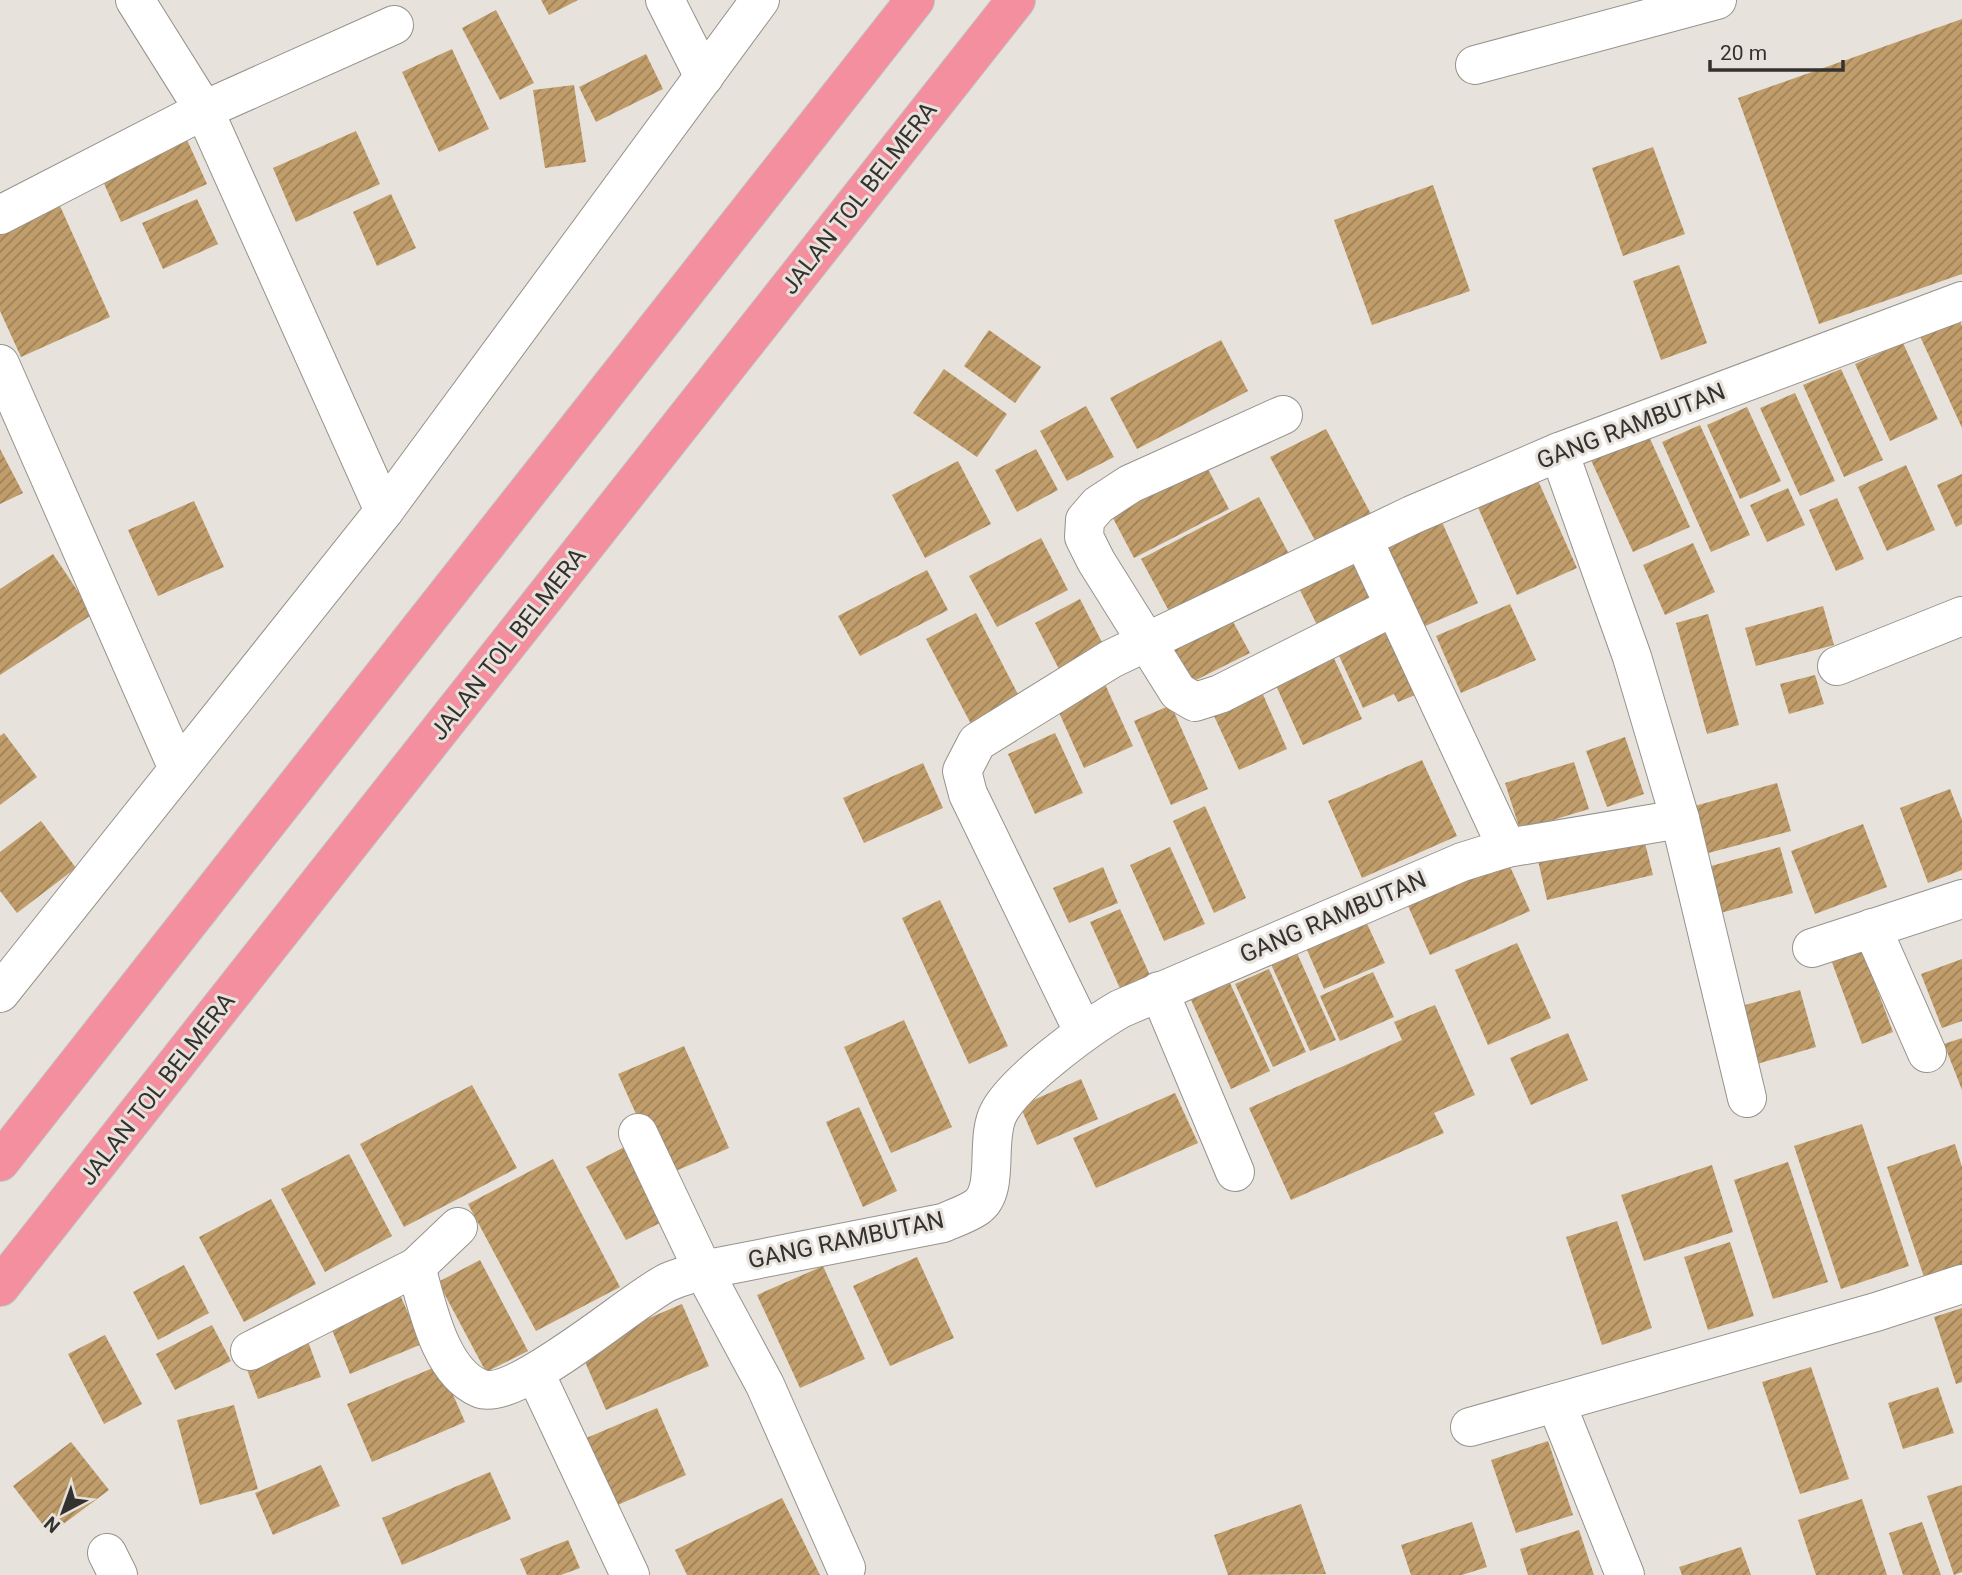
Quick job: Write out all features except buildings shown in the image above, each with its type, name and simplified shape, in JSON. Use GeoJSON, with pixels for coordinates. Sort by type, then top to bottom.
{"type":"FeatureCollection","features":[{"type":"Feature","properties":{"kind":"highway"},"geometry":{"type":"LineString","coordinates":[[0,1162],[915,0]]}},
{"type":"Feature","properties":{"kind":"highway","name":"JALAN TOL BELMERA"},"geometry":{"type":"LineString","coordinates":[[0,1287],[1016,0]]}},
{"type":"Feature","properties":{"kind":"street"},"geometry":{"type":"LineString","coordinates":[[135,0],[204,110],[384,512]]}},
{"type":"Feature","properties":{"kind":"street"},"geometry":{"type":"LineString","coordinates":[[664,0],[704,77]]}},
{"type":"Feature","properties":{"kind":"street"},"geometry":{"type":"LineString","coordinates":[[0,993],[384,512],[760,0]]}},
{"type":"Feature","properties":{"kind":"street"},"geometry":{"type":"LineString","coordinates":[[1475,65],[1717,0]]}},
{"type":"Feature","properties":{"kind":"street"},"geometry":{"type":"LineString","coordinates":[[0,215],[204,110],[394,25]]}},
{"type":"Feature","properties":{"kind":"street","name":"GANG RAMBUTAN"},"geometry":{"type":"LineString","coordinates":[[1083,1031],[972,803],[962,771],[977,742],[1100,666],[1363,538],[1559,452],[1962,300]]}},
{"type":"Feature","properties":{"kind":"street"},"geometry":{"type":"LineString","coordinates":[[0,363],[178,769]]}},
{"type":"Feature","properties":{"kind":"street"},"geometry":{"type":"LineString","coordinates":[[1283,415],[1130,484],[1098,505],[1085,520],[1084,537],[1096,561],[1178,692],[1195,702],[1220,694],[1393,607]]}},
{"type":"Feature","properties":{"kind":"street"},"geometry":{"type":"LineString","coordinates":[[1559,452],[1632,657],[1681,819],[1747,1098]]}},
{"type":"Feature","properties":{"kind":"street"},"geometry":{"type":"LineString","coordinates":[[1363,538],[1507,848]]}},
{"type":"Feature","properties":{"kind":"street"},"geometry":{"type":"LineString","coordinates":[[1837,666],[1962,616]]}},
{"type":"Feature","properties":{"kind":"street","name":"GANG RAMBUTAN"},"geometry":{"type":"LineString","coordinates":[[416,1267],[438,1340],[456,1369],[480,1388],[498,1389],[535,1373],[667,1282],[703,1270],[943,1223],[978,1207],[990,1192],[990,1144],[999,1111],[1009,1097],[1083,1031],[1120,1009],[1462,862],[1507,848],[1681,819]]}},
{"type":"Feature","properties":{"kind":"street"},"geometry":{"type":"LineString","coordinates":[[1812,948],[1962,899]]}},
{"type":"Feature","properties":{"kind":"street"},"geometry":{"type":"LineString","coordinates":[[1872,928],[1927,1053]]}},
{"type":"Feature","properties":{"kind":"street"},"geometry":{"type":"LineString","coordinates":[[1159,991],[1234,1172]]}},
{"type":"Feature","properties":{"kind":"street"},"geometry":{"type":"LineString","coordinates":[[638,1133],[703,1270],[765,1385],[846,1568]]}},
{"type":"Feature","properties":{"kind":"street"},"geometry":{"type":"LineString","coordinates":[[250,1351],[416,1267],[458,1227]]}},
{"type":"Feature","properties":{"kind":"street"},"geometry":{"type":"LineString","coordinates":[[1470,1427],[1876,1312],[1962,1284]]}},
{"type":"Feature","properties":{"kind":"street"},"geometry":{"type":"LineString","coordinates":[[535,1373],[630,1575]]}},
{"type":"Feature","properties":{"kind":"street"},"geometry":{"type":"LineString","coordinates":[[1556,1403],[1625,1575]]}}]}
